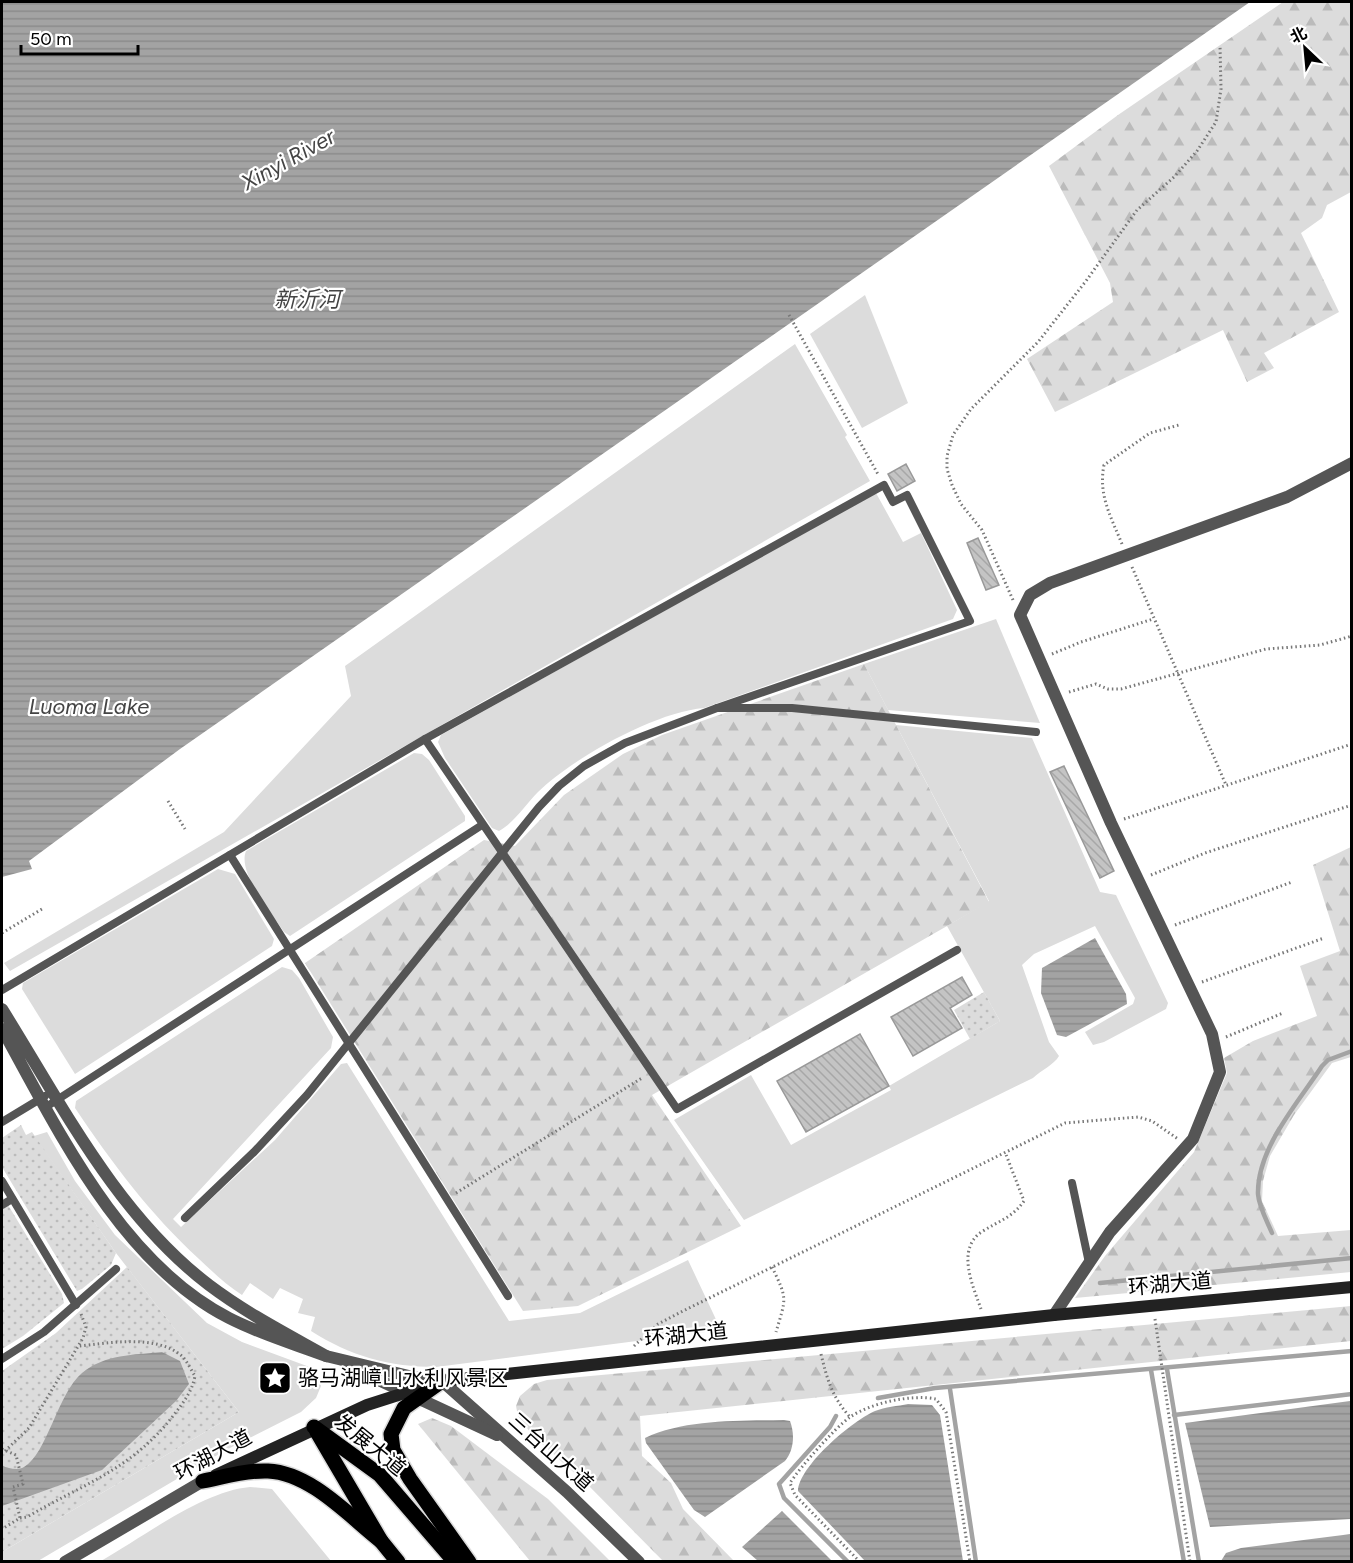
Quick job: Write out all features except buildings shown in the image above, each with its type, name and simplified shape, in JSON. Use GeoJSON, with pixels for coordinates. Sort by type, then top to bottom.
{"type":"FeatureCollection","features":[{"type":"Feature","properties":{"kind":"main road","name":"环湖大道"},"geometry":{"type":"LineString","coordinates":[[442,1381],[1054,1315],[1352,1287]]}},
{"type":"Feature","properties":{"kind":"main road"},"geometry":{"type":"LineString","coordinates":[[442,1381],[413,1394],[396,1419],[391,1434],[393,1450],[410,1479],[469,1562]]}},
{"type":"Feature","properties":{"kind":"main road","name":"环湖大道"},"geometry":{"type":"LineString","coordinates":[[203,1481],[314,1427],[413,1394]]}},
{"type":"Feature","properties":{"kind":"main road","name":"发展大道"},"geometry":{"type":"LineString","coordinates":[[314,1427],[381,1541],[398,1562]]}},
{"type":"Feature","properties":{"kind":"main road","name":"发展大道"},"geometry":{"type":"LineString","coordinates":[[314,1427],[380,1475],[455,1562]]}},
{"type":"Feature","properties":{"kind":"main road"},"geometry":{"type":"LineString","coordinates":[[203,1481],[254,1471],[270,1471],[295,1477],[314,1488],[381,1541]]}},
{"type":"Feature","properties":{"kind":"street"},"geometry":{"type":"LineString","coordinates":[[1054,1315],[1110,1232],[1193,1139],[1220,1072],[1214,1042],[1111,823],[1020,615],[1030,595],[1050,583],[1287,497],[1352,463]]}},
{"type":"Feature","properties":{"kind":"street"},"geometry":{"type":"LineString","coordinates":[[2,1009],[55,1095],[125,1200],[149,1228],[209,1285],[250,1313],[326,1356],[413,1377],[442,1381]]}},
{"type":"Feature","properties":{"kind":"street"},"geometry":{"type":"LineString","coordinates":[[2,1029],[43,1103],[111,1210],[135,1240],[189,1293],[228,1318],[326,1356],[413,1394],[510,1442]]}},
{"type":"Feature","properties":{"kind":"street"},"geometry":{"type":"LineString","coordinates":[[111,1210],[125,1200]]}},
{"type":"Feature","properties":{"kind":"street"},"geometry":{"type":"LineString","coordinates":[[135,1240],[149,1228]]}},
{"type":"Feature","properties":{"kind":"street","name":"三台山大道"},"geometry":{"type":"LineString","coordinates":[[442,1381],[567,1492],[639,1562]]}},
{"type":"Feature","properties":{"kind":"street","name":"环湖大道"},"geometry":{"type":"LineString","coordinates":[[65,1562],[203,1481]]}},
{"type":"Feature","properties":{"kind":"lane"},"geometry":{"type":"LineString","coordinates":[[2,990],[425,739],[884,485],[893,502],[908,495],[970,621],[625,742],[584,766],[559,786],[501,853],[307,1095],[254,1152],[185,1218]]}},
{"type":"Feature","properties":{"kind":"lane"},"geometry":{"type":"LineString","coordinates":[[717,708],[792,708],[1036,732]]}},
{"type":"Feature","properties":{"kind":"lane"},"geometry":{"type":"LineString","coordinates":[[425,739],[677,1109],[957,950]]}},
{"type":"Feature","properties":{"kind":"lane"},"geometry":{"type":"LineString","coordinates":[[2,1122],[43,1103],[290,950],[482,825]]}},
{"type":"Feature","properties":{"kind":"lane"},"geometry":{"type":"LineString","coordinates":[[230,855],[508,1296]]}},
{"type":"Feature","properties":{"kind":"lane"},"geometry":{"type":"LineString","coordinates":[[2,1181],[76,1305]]}},
{"type":"Feature","properties":{"kind":"lane"},"geometry":{"type":"LineString","coordinates":[[1072,1183],[1089,1263]]}},
{"type":"Feature","properties":{"kind":"lane"},"geometry":{"type":"LineString","coordinates":[[2,1205],[12,1199]]}},
{"type":"Feature","properties":{"kind":"lane"},"geometry":{"type":"LineString","coordinates":[[2,1359],[44,1332],[116,1269]]}},
{"type":"Feature","properties":{"kind":"path"},"geometry":{"type":"LineString","coordinates":[[1020,615],[982,530],[961,504],[952,485],[947,469],[947,456],[953,435],[971,409],[1038,342],[1086,281],[1137,210],[1175,176],[1197,151],[1216,122],[1221,89],[1220,45]]}},
{"type":"Feature","properties":{"kind":"path"},"geometry":{"type":"LineString","coordinates":[[789,315],[884,485]]}},
{"type":"Feature","properties":{"kind":"path"},"geometry":{"type":"LineString","coordinates":[[1179,425],[1150,433],[1104,465],[1101,480],[1103,499],[1226,785]]}},
{"type":"Feature","properties":{"kind":"path"},"geometry":{"type":"LineString","coordinates":[[1039,660],[1081,642],[1154,618]]}},
{"type":"Feature","properties":{"kind":"path"},"geometry":{"type":"LineString","coordinates":[[1056,697],[1084,686],[1096,684],[1108,689],[1121,689],[1266,649],[1320,645],[1352,636]]}},
{"type":"Feature","properties":{"kind":"path"},"geometry":{"type":"LineString","coordinates":[[1111,823],[1352,744]]}},
{"type":"Feature","properties":{"kind":"path"},"geometry":{"type":"LineString","coordinates":[[168,801],[185,829]]}},
{"type":"Feature","properties":{"kind":"path"},"geometry":{"type":"LineString","coordinates":[[1138,880],[1205,853],[1352,805]]}},
{"type":"Feature","properties":{"kind":"path"},"geometry":{"type":"LineString","coordinates":[[1162,930],[1292,882]]}},
{"type":"Feature","properties":{"kind":"path"},"geometry":{"type":"LineString","coordinates":[[2,933],[42,909]]}},
{"type":"Feature","properties":{"kind":"path"},"geometry":{"type":"LineString","coordinates":[[1189,987],[1324,938]]}},
{"type":"Feature","properties":{"kind":"path"},"geometry":{"type":"LineString","coordinates":[[1214,1042],[1283,1013]]}},
{"type":"Feature","properties":{"kind":"path"},"geometry":{"type":"LineString","coordinates":[[447,1198],[651,1072]]}},
{"type":"Feature","properties":{"kind":"path"},"geometry":{"type":"LineString","coordinates":[[621,1361],[658,1324],[1065,1123],[1138,1117],[1152,1121],[1187,1146]]}},
{"type":"Feature","properties":{"kind":"path"},"geometry":{"type":"LineString","coordinates":[[986,1323],[967,1260],[971,1244],[981,1232],[1016,1212],[1024,1200],[1005,1152]]}},
{"type":"Feature","properties":{"kind":"path"},"geometry":{"type":"LineString","coordinates":[[772,1267],[785,1294],[785,1306],[772,1345]]}},
{"type":"Feature","properties":{"kind":"path"},"geometry":{"type":"LineString","coordinates":[[20,1518],[13,1486],[23,1484],[16,1455],[3,1450],[29,1428],[79,1346],[86,1327],[76,1305]]}},
{"type":"Feature","properties":{"kind":"path"},"geometry":{"type":"LineString","coordinates":[[1153,1305],[1190,1562]]}},
{"type":"Feature","properties":{"kind":"path"},"geometry":{"type":"LineString","coordinates":[[817,1340],[830,1390],[836,1402],[850,1418]]}},
{"type":"Feature","properties":{"kind":"path"},"geometry":{"type":"LineString","coordinates":[[2,1529],[109,1474],[155,1439],[193,1388],[195,1376],[182,1356],[169,1349],[155,1344],[117,1342],[79,1346]]}},
{"type":"Feature","properties":{"kind":"path"},"geometry":{"type":"LineString","coordinates":[[860,1562],[795,1496],[790,1483],[850,1418],[876,1406],[921,1398],[936,1399],[946,1412],[970,1562]]}},
{"type":"Feature","properties":{"kind":"green space"},"geometry":{"type":"Polygon","coordinates":[[[1283,2],[1351,2],[1351,192],[1327,205],[1322,218],[1301,233],[1339,312],[1264,353],[1274,368],[1247,382],[1223,330],[1055,412],[1027,359],[1113,302],[1110,283],[1049,166],[1118,115],[1283,2]]]}},
{"type":"Feature","properties":{"kind":"green space"},"geometry":{"type":"Polygon","coordinates":[[[865,295],[908,403],[862,428],[810,334],[865,295]]]}},
{"type":"Feature","properties":{"kind":"green space"},"geometry":{"type":"Polygon","coordinates":[[[795,344],[847,435],[845,437],[870,481],[10,971],[4,963],[224,832],[351,696],[345,666],[795,344]]]}},
{"type":"Feature","properties":{"kind":"green space"},"geometry":{"type":"Polygon","coordinates":[[[876,493],[903,542],[921,533],[957,610],[953,619],[704,708],[684,711],[639,727],[572,765],[538,792],[505,827],[499,831],[492,828],[445,758],[438,742],[441,735],[876,493]]]}},
{"type":"Feature","properties":{"kind":"green space"},"geometry":{"type":"Polygon","coordinates":[[[996,619],[1040,723],[888,710],[864,664],[996,619]]]}},
{"type":"Feature","properties":{"kind":"green space"},"geometry":{"type":"Polygon","coordinates":[[[864,664],[989,902],[652,1095],[741,1226],[578,1306],[523,1311],[305,963],[484,840],[515,846],[564,795],[623,754],[662,735],[864,664]]]}},
{"type":"Feature","properties":{"kind":"green space"},"geometry":{"type":"Polygon","coordinates":[[[896,725],[1032,738],[1100,892],[1116,895],[1168,1003],[1166,1009],[1104,1042],[1093,1045],[1085,1032],[1133,1004],[1135,998],[1095,926],[1034,954],[1022,965],[1049,1042],[1059,1056],[1054,1062],[1033,1078],[744,1220],[674,1120],[751,1075],[791,1145],[891,1090],[889,1086],[1000,1021],[947,926],[989,901],[896,725]]]}},
{"type":"Feature","properties":{"kind":"green space"},"geometry":{"type":"Polygon","coordinates":[[[414,753],[422,754],[429,760],[465,816],[465,821],[290,936],[284,932],[251,881],[246,870],[246,851],[414,753]]]}},
{"type":"Feature","properties":{"kind":"green space"},"geometry":{"type":"Polygon","coordinates":[[[1351,847],[1351,1057],[1332,1063],[1294,1115],[1270,1156],[1263,1181],[1262,1201],[1278,1236],[1351,1230],[1351,1272],[1075,1298],[1105,1256],[1194,1152],[1227,1073],[1224,1058],[1253,1041],[1317,1016],[1300,966],[1340,951],[1313,865],[1351,847]]]}},
{"type":"Feature","properties":{"kind":"green space"},"geometry":{"type":"Polygon","coordinates":[[[218,869],[235,874],[274,939],[272,946],[75,1074],[22,989],[23,983],[218,869]]]}},
{"type":"Feature","properties":{"kind":"green space"},"geometry":{"type":"Polygon","coordinates":[[[282,967],[292,970],[299,978],[333,1037],[331,1048],[173,1219],[181,1227],[275,1140],[341,1064],[347,1063],[509,1321],[580,1313],[688,1260],[721,1330],[436,1367],[403,1365],[356,1353],[311,1331],[315,1317],[298,1313],[303,1299],[280,1288],[273,1299],[250,1283],[242,1295],[225,1282],[181,1242],[132,1187],[75,1108],[76,1101],[282,967]]]}},
{"type":"Feature","properties":{"kind":"green space"},"geometry":{"type":"Polygon","coordinates":[[[984,992],[1000,1021],[970,1039],[954,1010],[984,992]]]}},
{"type":"Feature","properties":{"kind":"green space"},"geometry":{"type":"Polygon","coordinates":[[[21,1125],[26,1135],[32,1132],[116,1253],[111,1265],[77,1291],[2,1167],[2,1138],[21,1125]]]}},
{"type":"Feature","properties":{"kind":"green space"},"geometry":{"type":"Polygon","coordinates":[[[47,1132],[75,1181],[115,1235],[207,1323],[242,1342],[315,1369],[321,1386],[316,1398],[301,1412],[226,1450],[38,1561],[2,1561],[2,1552],[239,1412],[116,1253],[34,1136],[47,1132]]]}},
{"type":"Feature","properties":{"kind":"green space"},"geometry":{"type":"Polygon","coordinates":[[[2,1195],[62,1294],[64,1303],[23,1336],[2,1349],[2,1195]]]}},
{"type":"Feature","properties":{"kind":"green space"},"geometry":{"type":"Polygon","coordinates":[[[127,1267],[239,1412],[2,1552],[2,1371],[56,1333],[127,1267]]]}},
{"type":"Feature","properties":{"kind":"green space"},"geometry":{"type":"Polygon","coordinates":[[[1351,1306],[1351,1341],[640,1416],[642,1456],[671,1483],[683,1509],[734,1561],[663,1561],[588,1485],[533,1436],[518,1416],[516,1406],[520,1396],[534,1384],[547,1380],[1351,1306]]]}},
{"type":"Feature","properties":{"kind":"green space"},"geometry":{"type":"Polygon","coordinates":[[[432,1418],[451,1426],[548,1499],[610,1561],[530,1561],[418,1424],[432,1418]]]}},
{"type":"Feature","properties":{"kind":"green space"},"geometry":{"type":"Polygon","coordinates":[[[250,1487],[272,1489],[331,1561],[101,1561],[193,1506],[232,1490],[250,1487]]]}},
{"type":"Feature","properties":{"kind":"water","name":"新沂河"},"geometry":{"type":"Polygon","coordinates":[[[2,2],[1250,2],[180,749],[29,861],[32,869],[2,877],[2,2]]]}},
{"type":"Feature","properties":{"kind":"water"},"geometry":{"type":"Polygon","coordinates":[[[1095,938],[1126,994],[1127,1004],[1066,1037],[1057,1035],[1041,993],[1042,968],[1095,938]]]}},
{"type":"Feature","properties":{"kind":"water"},"geometry":{"type":"Polygon","coordinates":[[[162,1352],[180,1361],[189,1384],[176,1401],[102,1470],[2,1506],[2,1466],[19,1469],[32,1460],[46,1437],[66,1394],[82,1373],[110,1359],[162,1352]]]}},
{"type":"Feature","properties":{"kind":"water"},"geometry":{"type":"Polygon","coordinates":[[[1350,1401],[1351,1519],[1210,1527],[1185,1423],[1350,1401]]]}},
{"type":"Feature","properties":{"kind":"water"},"geometry":{"type":"Polygon","coordinates":[[[908,1404],[932,1405],[940,1415],[963,1561],[865,1561],[798,1491],[807,1469],[828,1445],[853,1424],[875,1411],[908,1404]]]}},
{"type":"Feature","properties":{"kind":"water"},"geometry":{"type":"Polygon","coordinates":[[[790,1421],[793,1431],[792,1447],[785,1461],[705,1517],[694,1510],[646,1443],[645,1438],[677,1427],[695,1424],[790,1421]]]}},
{"type":"Feature","properties":{"kind":"water"},"geometry":{"type":"Polygon","coordinates":[[[782,1511],[832,1561],[758,1561],[742,1547],[782,1511]]]}},
{"type":"Feature","properties":{"kind":"water"},"geometry":{"type":"Polygon","coordinates":[[[1351,1534],[1351,1561],[1221,1561],[1226,1553],[1241,1548],[1351,1534]]]}},
{"type":"Feature","properties":{"kind":"waterway"},"geometry":{"type":"LineString","coordinates":[[1272,1233],[1258,1194],[1259,1177],[1271,1143],[1322,1066],[1328,1060],[1352,1051]]}},
{"type":"Feature","properties":{"kind":"waterway"},"geometry":{"type":"LineString","coordinates":[[1100,1283],[1352,1258]]}},
{"type":"Feature","properties":{"kind":"waterway"},"geometry":{"type":"LineString","coordinates":[[878,1398],[935,1388],[1352,1351]]}},
{"type":"Feature","properties":{"kind":"waterway"},"geometry":{"type":"LineString","coordinates":[[1167,1369],[1199,1562]]}},
{"type":"Feature","properties":{"kind":"waterway"},"geometry":{"type":"LineString","coordinates":[[1151,1370],[1184,1562]]}},
{"type":"Feature","properties":{"kind":"waterway"},"geometry":{"type":"LineString","coordinates":[[950,1389],[976,1562]]}},
{"type":"Feature","properties":{"kind":"waterway"},"geometry":{"type":"LineString","coordinates":[[1174,1415],[1352,1394]]}},
{"type":"Feature","properties":{"kind":"waterway"},"geometry":{"type":"LineString","coordinates":[[836,1416],[830,1427],[779,1484],[784,1498],[848,1562]]}},
{"type":"Feature","properties":{"kind":"place","name":"骆马湖嶂山水利风景区"},"geometry":{"type":"Point","coordinates":[275,1378]}},
{"type":"Feature","properties":{"kind":"water label","name":"Xinyi River"},"geometry":{"type":"Point","coordinates":[288,159]}},
{"type":"Feature","properties":{"kind":"water label","name":"Luoma Lake"},"geometry":{"type":"Point","coordinates":[89,706]}}]}
